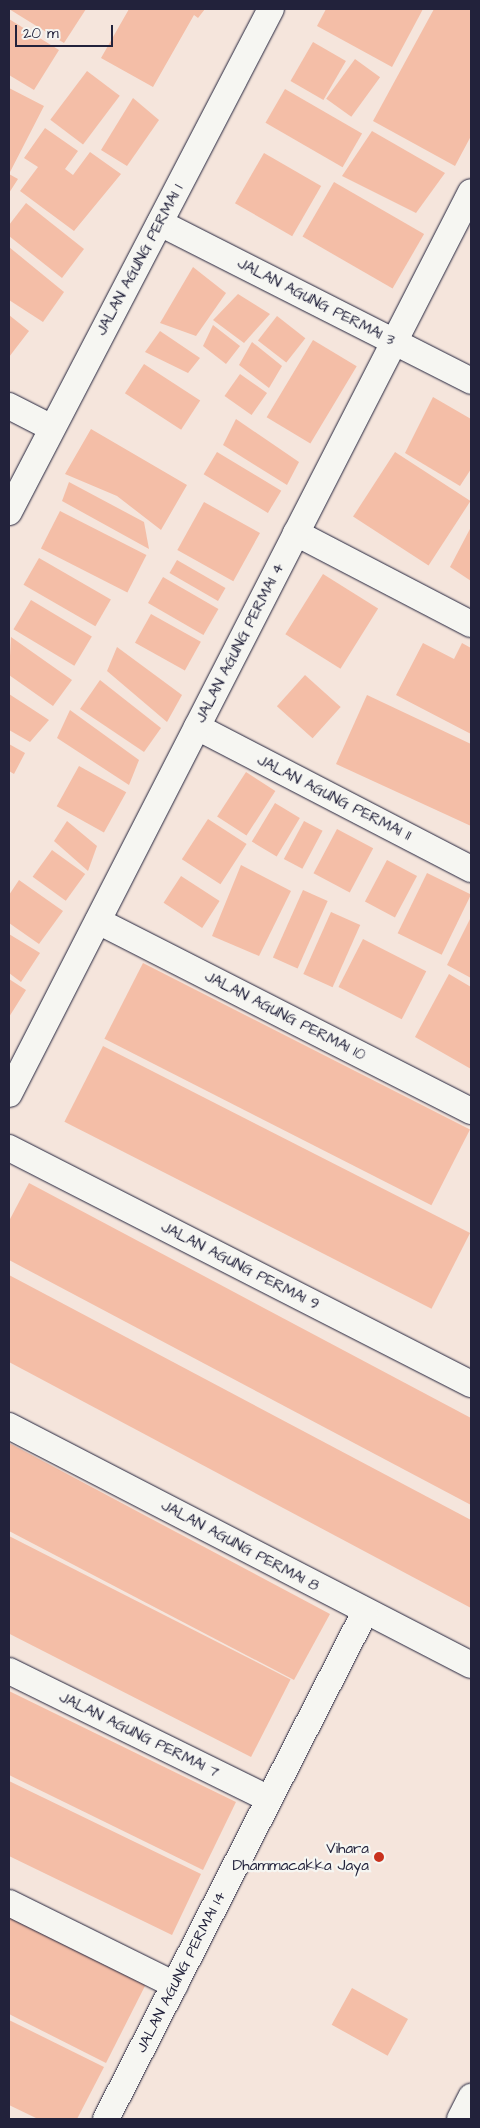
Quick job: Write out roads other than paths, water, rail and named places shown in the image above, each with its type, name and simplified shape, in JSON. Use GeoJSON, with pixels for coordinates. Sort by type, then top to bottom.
{"type":"FeatureCollection","features":[{"type":"Feature","properties":{"kind":"street","name":"JALAN AGUNG PERMAI 1"},"geometry":{"type":"LineString","coordinates":[[9,512],[271,9]]}},
{"type":"Feature","properties":{"kind":"street","name":"JALAN AGUNG PERMAI 4"},"geometry":{"type":"LineString","coordinates":[[9,1094],[471,192]]}},
{"type":"Feature","properties":{"kind":"street","name":"JALAN AGUNG PERMAI 3"},"geometry":{"type":"LineString","coordinates":[[160,223],[471,381]]}},
{"type":"Feature","properties":{"kind":"street"},"geometry":{"type":"LineString","coordinates":[[9,406],[52,428]]}},
{"type":"Feature","properties":{"kind":"street"},"geometry":{"type":"LineString","coordinates":[[296,533],[471,624]]}},
{"type":"Feature","properties":{"kind":"street","name":"JALAN AGUNG PERMAI 11"},"geometry":{"type":"LineString","coordinates":[[197,727],[471,869]]}},
{"type":"Feature","properties":{"kind":"street","name":"JALAN AGUNG PERMAI 10"},"geometry":{"type":"LineString","coordinates":[[98,920],[471,1111]]}},
{"type":"Feature","properties":{"kind":"street","name":"JALAN AGUNG PERMAI 9"},"geometry":{"type":"LineString","coordinates":[[9,1148],[471,1384]]}},
{"type":"Feature","properties":{"kind":"street","name":"JALAN AGUNG PERMAI 8"},"geometry":{"type":"LineString","coordinates":[[9,1426],[365,1612],[471,1665]]}},
{"type":"Feature","properties":{"kind":"street","name":"JALAN AGUNG PERMAI 14"},"geometry":{"type":"LineString","coordinates":[[106,2119],[365,1612]]}},
{"type":"Feature","properties":{"kind":"street","name":"JALAN AGUNG PERMAI 7"},"geometry":{"type":"LineString","coordinates":[[9,1671],[269,1799]]}},
{"type":"Feature","properties":{"kind":"street"},"geometry":{"type":"LineString","coordinates":[[9,1903],[175,1985]]}},
{"type":"Feature","properties":{"kind":"street"},"geometry":{"type":"LineString","coordinates":[[460,2119],[471,2097]]}},
{"type":"Feature","properties":{"kind":"place","name":"Vihara Dhammacakka Jaya"},"geometry":{"type":"Point","coordinates":[379,1857]}}]}
